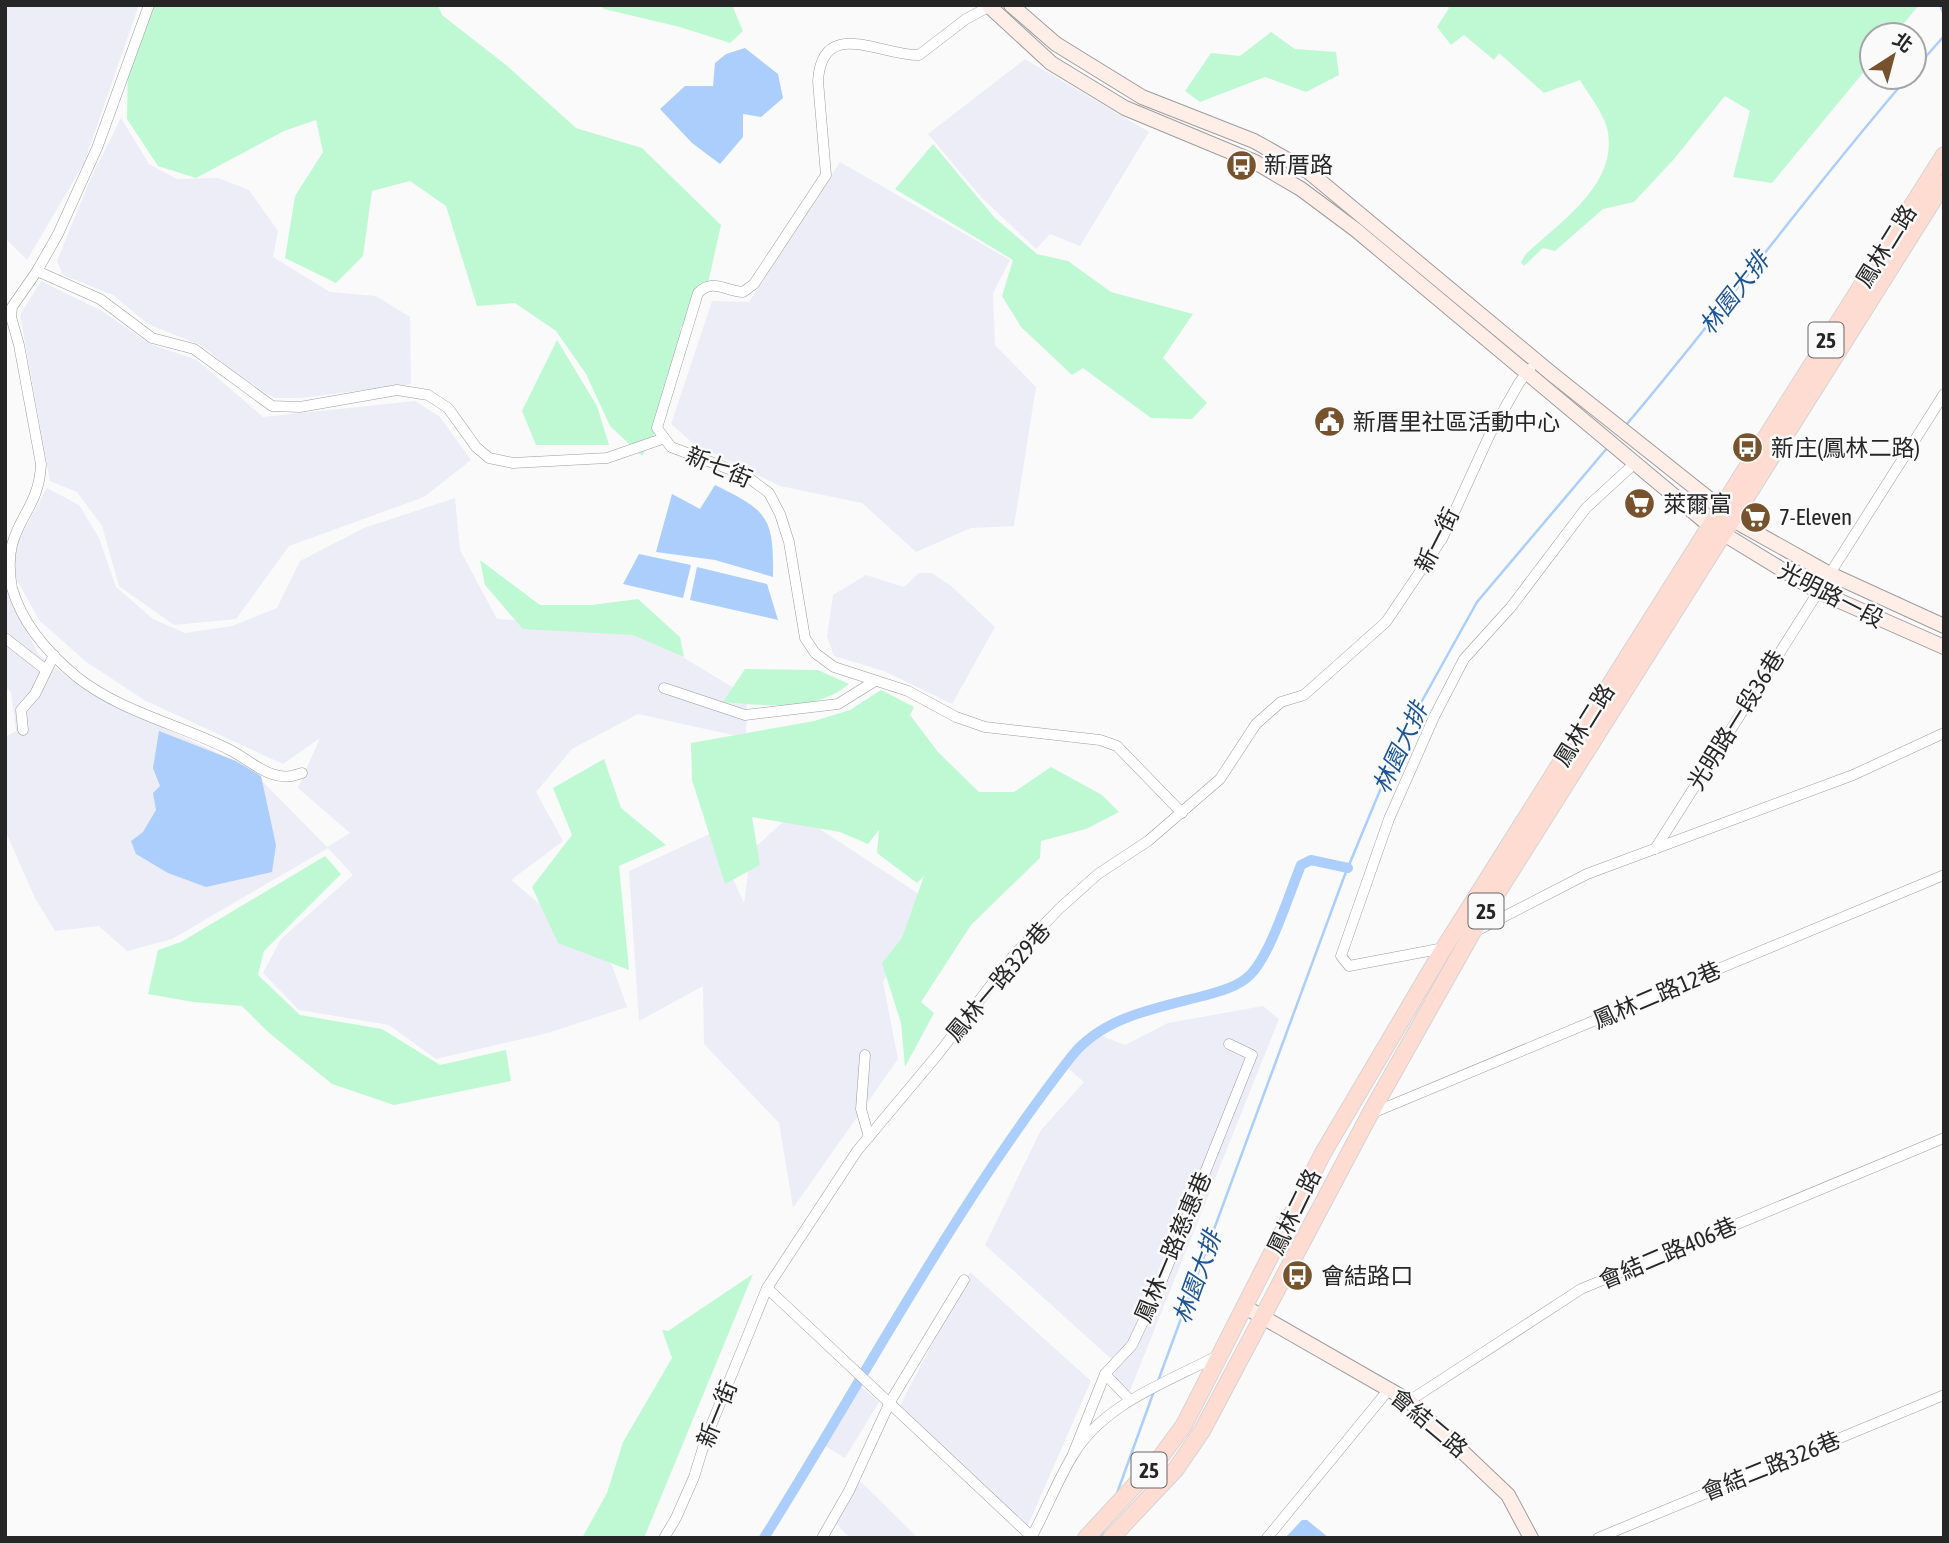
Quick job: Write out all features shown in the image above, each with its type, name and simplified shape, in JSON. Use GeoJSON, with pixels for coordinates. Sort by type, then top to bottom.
{"type":"FeatureCollection","features":[{"type":"Feature","properties":{"kind":"main road","name":"鳳林二路"},"geometry":{"type":"LineString","coordinates":[[1264,1318],[1370,1114],[1472,933],[1716,529],[1719,509],[1944,155]]}},
{"type":"Feature","properties":{"kind":"main road","name":"鳳林二路"},"geometry":{"type":"LineString","coordinates":[[1245,1307],[1323,1153],[1444,948],[1716,529],[1733,519],[1944,183]]}},
{"type":"Feature","properties":{"kind":"main road","name":"25"},"geometry":{"type":"LineString","coordinates":[[1086,1538],[1160,1459],[1184,1425],[1245,1307]]}},
{"type":"Feature","properties":{"kind":"main road","name":"25"},"geometry":{"type":"LineString","coordinates":[[1111,1538],[1176,1469],[1220,1398],[1264,1318]]}},
{"type":"Feature","properties":{"kind":"street"},"geometry":{"type":"LineString","coordinates":[[149,5],[97,148],[37,271],[12,307],[11,317],[35,428],[40,479],[34,496],[7,539],[6,560],[12,590],[39,641],[78,678],[114,698],[230,750],[269,773],[287,778],[302,773]]}},
{"type":"Feature","properties":{"kind":"street"},"geometry":{"type":"LineString","coordinates":[[1011,5],[1056,44],[1142,97],[1254,141],[1309,172],[1733,519]]}},
{"type":"Feature","properties":{"kind":"street"},"geometry":{"type":"LineString","coordinates":[[990,6],[1051,63],[1125,108],[1255,162],[1301,188],[1356,229],[1526,374],[1716,529]]}},
{"type":"Feature","properties":{"kind":"street","name":"新七街"},"geometry":{"type":"LineString","coordinates":[[990,6],[966,19],[919,55],[848,42],[829,50],[818,69],[826,164],[822,185],[754,284],[743,292],[716,284],[704,287],[693,299],[657,428],[670,447],[745,475],[769,493],[780,514],[789,542],[805,638],[815,653],[834,667],[908,691],[956,717],[985,727],[1100,740],[1117,746],[1182,813]]}},
{"type":"Feature","properties":{"kind":"street"},"geometry":{"type":"LineString","coordinates":[[37,271],[100,299],[152,338],[194,349],[272,405],[300,407],[397,390],[428,395],[448,408],[476,447],[489,458],[513,463],[607,458],[662,439]]}},
{"type":"Feature","properties":{"kind":"street","name":"新一街"},"geometry":{"type":"LineString","coordinates":[[1304,695],[1386,622],[1419,576],[1442,539],[1490,434],[1526,374],[1538,361]]}},
{"type":"Feature","properties":{"kind":"street","name":"光明路一段36巷"},"geometry":{"type":"LineString","coordinates":[[1655,849],[1944,394]]}},
{"type":"Feature","properties":{"kind":"street"},"geometry":{"type":"LineString","coordinates":[[1444,948],[1349,966],[1341,956],[1389,819],[1434,717],[1464,659],[1511,607],[1586,508],[1634,461]]}},
{"type":"Feature","properties":{"kind":"street","name":"光明路一段"},"geometry":{"type":"LineString","coordinates":[[1733,519],[1828,573],[1944,626]]}},
{"type":"Feature","properties":{"kind":"street","name":"光明路一段"},"geometry":{"type":"LineString","coordinates":[[1716,529],[1817,591],[1944,647]]}},
{"type":"Feature","properties":{"kind":"street"},"geometry":{"type":"LineString","coordinates":[[5,638],[47,670]]}},
{"type":"Feature","properties":{"kind":"street"},"geometry":{"type":"LineString","coordinates":[[23,730],[21,710],[36,694],[54,655]]}},
{"type":"Feature","properties":{"kind":"street"},"geometry":{"type":"LineString","coordinates":[[664,688],[745,715],[838,704],[875,681]]}},
{"type":"Feature","properties":{"kind":"street","name":"鳳林一路329巷"},"geometry":{"type":"LineString","coordinates":[[767,1288],[869,1137],[1023,946],[1098,874],[1148,841],[1220,779],[1256,724],[1281,702],[1304,695]]}},
{"type":"Feature","properties":{"kind":"street"},"geometry":{"type":"LineString","coordinates":[[1472,933],[1587,874],[1853,775],[1944,733]]}},
{"type":"Feature","properties":{"kind":"street","name":"鳳林二路12巷"},"geometry":{"type":"LineString","coordinates":[[1370,1114],[1944,875]]}},
{"type":"Feature","properties":{"kind":"street","name":"鳳林一路慈惠巷"},"geometry":{"type":"LineString","coordinates":[[1073,1454],[1105,1374],[1132,1345],[1153,1301],[1252,1055],[1229,1044]]}},
{"type":"Feature","properties":{"kind":"street"},"geometry":{"type":"LineString","coordinates":[[865,1055],[861,1109],[869,1137]]}},
{"type":"Feature","properties":{"kind":"street","name":"會結二路406巷"},"geometry":{"type":"LineString","coordinates":[[1409,1401],[1581,1289],[1944,1138]]}},
{"type":"Feature","properties":{"kind":"street"},"geometry":{"type":"LineString","coordinates":[[822,1538],[849,1490],[890,1402],[964,1280]]}},
{"type":"Feature","properties":{"kind":"street"},"geometry":{"type":"LineString","coordinates":[[767,1288],[1032,1537],[1073,1454],[1091,1430],[1130,1400],[1221,1354]]}},
{"type":"Feature","properties":{"kind":"street","name":"新一街"},"geometry":{"type":"LineString","coordinates":[[664,1538],[694,1477],[706,1438],[767,1288]]}},
{"type":"Feature","properties":{"kind":"street","name":"會結二路"},"geometry":{"type":"LineString","coordinates":[[1245,1307],[1409,1401],[1508,1495],[1531,1538]]}},
{"type":"Feature","properties":{"kind":"street"},"geometry":{"type":"LineString","coordinates":[[1105,1374],[1130,1400]]}},
{"type":"Feature","properties":{"kind":"street"},"geometry":{"type":"LineString","coordinates":[[1267,1538],[1390,1388]]}},
{"type":"Feature","properties":{"kind":"street","name":"會結二路326巷"},"geometry":{"type":"LineString","coordinates":[[1598,1538],[1944,1395]]}},
{"type":"Feature","properties":{"kind":"shaded area"},"geometry":{"type":"Polygon","coordinates":[[[5,5],[139,5],[84,163],[27,260],[5,238],[5,5]]]}},
{"type":"Feature","properties":{"kind":"shaded area"},"geometry":{"type":"Polygon","coordinates":[[[1025,59],[1149,132],[1080,246],[1050,234],[1036,249],[981,197],[928,134],[1025,59]]]}},
{"type":"Feature","properties":{"kind":"shaded area"},"geometry":{"type":"Polygon","coordinates":[[[121,118],[149,164],[177,179],[218,178],[249,190],[278,231],[273,257],[330,292],[376,296],[410,317],[411,384],[301,398],[274,398],[235,373],[203,346],[148,324],[113,295],[63,275],[57,261],[90,180],[121,118]]]}},
{"type":"Feature","properties":{"kind":"shaded area"},"geometry":{"type":"Polygon","coordinates":[[[840,162],[1010,260],[993,293],[995,345],[1036,387],[1014,526],[971,528],[916,552],[862,503],[780,486],[694,444],[671,424],[712,301],[749,302],[840,162]]]}},
{"type":"Feature","properties":{"kind":"shaded area"},"geometry":{"type":"Polygon","coordinates":[[[41,281],[102,311],[150,344],[197,360],[263,417],[415,401],[440,417],[471,460],[424,497],[289,546],[236,619],[174,625],[119,586],[102,526],[77,492],[50,481],[20,315],[41,281]]]}},
{"type":"Feature","properties":{"kind":"shaded area"},"geometry":{"type":"Polygon","coordinates":[[[47,488],[79,505],[99,538],[116,587],[153,619],[185,633],[232,626],[277,608],[300,561],[364,528],[455,498],[460,550],[497,619],[633,627],[747,696],[746,738],[638,714],[572,749],[536,792],[563,841],[511,880],[612,965],[627,1007],[548,1033],[436,1059],[389,1025],[299,1010],[263,973],[281,939],[353,875],[328,848],[172,939],[127,951],[99,926],[55,931],[35,898],[5,830],[5,737],[16,731],[11,692],[5,687],[5,575],[18,613],[38,654],[86,691],[226,757],[263,782],[327,847],[350,833],[298,788],[320,738],[283,764],[144,700],[85,661],[39,620],[16,578],[14,548],[47,488]]]}},
{"type":"Feature","properties":{"kind":"shaded area"},"geometry":{"type":"Polygon","coordinates":[[[919,573],[932,573],[951,586],[995,627],[952,704],[884,671],[834,656],[827,637],[833,595],[866,575],[904,587],[919,573]]]}},
{"type":"Feature","properties":{"kind":"shaded area"},"geometry":{"type":"Polygon","coordinates":[[[794,812],[928,900],[883,982],[898,1059],[793,1208],[779,1123],[704,1044],[703,986],[639,1021],[629,871],[712,833],[744,903],[751,851],[794,812]]]}},
{"type":"Feature","properties":{"kind":"shaded area"},"geometry":{"type":"Polygon","coordinates":[[[1263,1006],[1279,1019],[1129,1393],[1112,1382],[1118,1365],[985,1245],[1041,1130],[1084,1082],[1063,1064],[1092,1032],[1125,1045],[1168,1023],[1263,1006]]]}},
{"type":"Feature","properties":{"kind":"shaded area"},"geometry":{"type":"Polygon","coordinates":[[[970,1272],[1091,1381],[1025,1532],[898,1409],[970,1272]]]}},
{"type":"Feature","properties":{"kind":"shaded area"},"geometry":{"type":"Polygon","coordinates":[[[856,1382],[879,1402],[845,1458],[819,1442],[856,1382]]]}},
{"type":"Feature","properties":{"kind":"shaded area"},"geometry":{"type":"Polygon","coordinates":[[[860,1481],[918,1538],[850,1538],[834,1522],[860,1481]]]}},
{"type":"Feature","properties":{"kind":"green space"},"geometry":{"type":"Polygon","coordinates":[[[150,5],[438,5],[442,15],[506,65],[576,128],[642,148],[721,225],[707,288],[680,329],[688,345],[666,413],[642,456],[610,426],[586,374],[556,331],[515,303],[477,306],[446,206],[410,181],[372,191],[363,256],[336,283],[285,258],[295,196],[323,152],[316,120],[284,131],[196,178],[158,166],[127,119],[128,60],[150,5]]]}},
{"type":"Feature","properties":{"kind":"green space"},"geometry":{"type":"Polygon","coordinates":[[[600,5],[732,5],[743,31],[730,43],[680,27],[604,9],[600,5]]]}},
{"type":"Feature","properties":{"kind":"green space"},"geometry":{"type":"Polygon","coordinates":[[[1446,5],[1919,5],[1906,21],[1858,21],[1858,79],[1772,183],[1733,177],[1750,111],[1725,96],[1674,159],[1634,202],[1603,209],[1555,251],[1543,248],[1524,266],[1521,262],[1526,254],[1570,214],[1596,183],[1605,166],[1609,148],[1607,128],[1599,109],[1580,80],[1544,93],[1499,53],[1494,60],[1464,35],[1451,45],[1437,27],[1449,8],[1446,5]]]}},
{"type":"Feature","properties":{"kind":"green space"},"geometry":{"type":"Polygon","coordinates":[[[1271,32],[1295,49],[1336,52],[1339,75],[1306,92],[1265,77],[1200,102],[1185,91],[1211,53],[1240,56],[1271,32]]]}},
{"type":"Feature","properties":{"kind":"green space"},"geometry":{"type":"Polygon","coordinates":[[[933,144],[995,218],[1037,254],[1068,261],[1111,292],[1193,314],[1163,358],[1207,403],[1192,419],[1151,418],[1083,368],[1072,375],[1021,327],[1002,296],[1013,260],[895,189],[933,144]]]}},
{"type":"Feature","properties":{"kind":"green space"},"geometry":{"type":"Polygon","coordinates":[[[557,340],[597,406],[609,445],[536,445],[522,411],[557,340]]]}},
{"type":"Feature","properties":{"kind":"green space"},"geometry":{"type":"Polygon","coordinates":[[[480,560],[540,605],[591,605],[638,599],[680,637],[684,657],[633,635],[523,629],[485,585],[480,560]]]}},
{"type":"Feature","properties":{"kind":"green space"},"geometry":{"type":"Polygon","coordinates":[[[745,669],[818,670],[849,684],[836,693],[805,703],[772,705],[723,702],[745,669]]]}},
{"type":"Feature","properties":{"kind":"green space"},"geometry":{"type":"Polygon","coordinates":[[[881,690],[914,707],[910,715],[938,752],[979,792],[1014,792],[1051,767],[1102,795],[1119,812],[1086,829],[1041,841],[1040,858],[971,925],[921,1002],[934,1013],[905,1067],[901,1023],[882,963],[902,938],[924,876],[917,883],[877,853],[879,830],[868,844],[840,832],[752,817],[760,865],[725,884],[692,780],[691,743],[814,721],[850,710],[881,690]]]}},
{"type":"Feature","properties":{"kind":"green space"},"geometry":{"type":"Polygon","coordinates":[[[604,759],[621,808],[666,845],[619,866],[629,970],[558,943],[532,887],[572,835],[553,788],[604,759]]]}},
{"type":"Feature","properties":{"kind":"green space"},"geometry":{"type":"Polygon","coordinates":[[[325,856],[341,874],[264,951],[258,975],[300,1015],[382,1029],[440,1065],[506,1050],[511,1081],[394,1105],[332,1084],[268,1032],[242,1006],[193,1002],[148,994],[158,950],[181,942],[325,856]]]}},
{"type":"Feature","properties":{"kind":"green space"},"geometry":{"type":"Polygon","coordinates":[[[753,1274],[644,1538],[582,1538],[607,1493],[623,1442],[672,1358],[662,1330],[668,1331],[753,1274]]]}},
{"type":"Feature","properties":{"kind":"water"},"geometry":{"type":"Polygon","coordinates":[[[745,48],[778,74],[783,98],[761,117],[743,114],[743,137],[720,164],[692,143],[660,109],[685,86],[713,86],[715,63],[726,54],[745,48]]]}},
{"type":"Feature","properties":{"kind":"water"},"geometry":{"type":"Polygon","coordinates":[[[715,485],[747,502],[764,518],[772,541],[773,577],[715,560],[656,552],[672,494],[700,509],[715,485]]]}},
{"type":"Feature","properties":{"kind":"water"},"geometry":{"type":"Polygon","coordinates":[[[639,554],[691,565],[683,598],[623,584],[639,554]]]}},
{"type":"Feature","properties":{"kind":"water"},"geometry":{"type":"Polygon","coordinates":[[[697,567],[767,584],[778,620],[690,600],[697,567]]]}},
{"type":"Feature","properties":{"kind":"water"},"geometry":{"type":"Polygon","coordinates":[[[159,731],[236,761],[261,776],[276,845],[272,872],[206,887],[168,873],[136,854],[131,841],[143,832],[156,810],[153,793],[160,786],[153,768],[159,731]]]}},
{"type":"Feature","properties":{"kind":"water"},"geometry":{"type":"Polygon","coordinates":[[[1302,1520],[1307,1520],[1329,1538],[1285,1538],[1302,1520]]]}},
{"type":"Feature","properties":{"kind":"waterway"},"geometry":{"type":"LineString","coordinates":[[1940,5],[1944,15]]}},
{"type":"Feature","properties":{"kind":"waterway","name":"林園大排"},"geometry":{"type":"LineString","coordinates":[[1928,54],[1944,36]]}},
{"type":"Feature","properties":{"kind":"waterway","name":"林園大排"},"geometry":{"type":"LineString","coordinates":[[1626,425],[1896,91]]}},
{"type":"Feature","properties":{"kind":"waterway","name":"林園大排"},"geometry":{"type":"LineString","coordinates":[[1158,1381],[1344,877],[1403,735],[1477,602],[1608,447]]}},
{"type":"Feature","properties":{"kind":"waterway"},"geometry":{"type":"LineString","coordinates":[[764,1538],[949,1233],[1028,1114],[1071,1057],[1084,1043],[1114,1023],[1149,1010],[1221,991],[1245,979],[1258,965],[1272,939],[1301,865],[1311,860],[1348,868]]}},
{"type":"Feature","properties":{"kind":"waterway","name":"林園大排"},"geometry":{"type":"LineString","coordinates":[[1116,1496],[1154,1391]]}},
{"type":"Feature","properties":{"kind":"waterway","name":"林園大排"},"geometry":{"type":"LineString","coordinates":[[1101,1538],[1104,1529]]}},
{"type":"Feature","properties":{"kind":"place","name":"新厝路"},"geometry":{"type":"Point","coordinates":[1241,165]}},
{"type":"Feature","properties":{"kind":"place","name":"新厝里社區活動中心"},"geometry":{"type":"Point","coordinates":[1330,422]}},
{"type":"Feature","properties":{"kind":"place","name":"新庄(鳳林二路)"},"geometry":{"type":"Point","coordinates":[1748,448]}},
{"type":"Feature","properties":{"kind":"place","name":"萊爾富"},"geometry":{"type":"Point","coordinates":[1640,504]}},
{"type":"Feature","properties":{"kind":"place","name":"7-Eleven"},"geometry":{"type":"Point","coordinates":[1756,517]}},
{"type":"Feature","properties":{"kind":"place","name":"會結路口"},"geometry":{"type":"Point","coordinates":[1298,1276]}}]}
